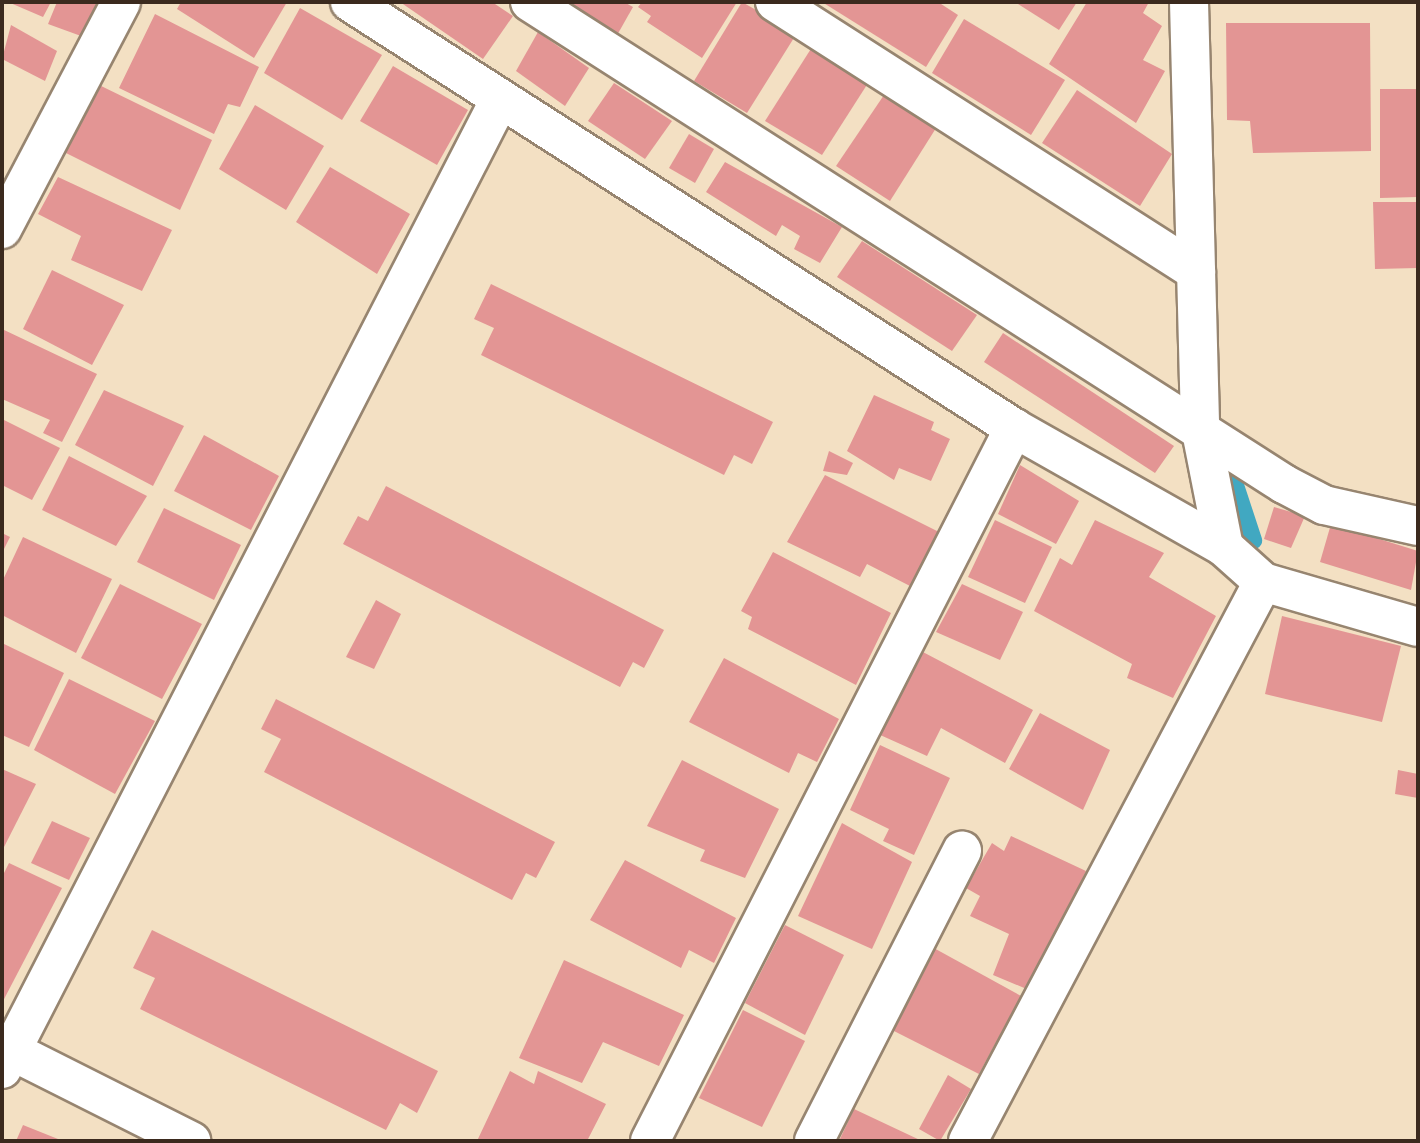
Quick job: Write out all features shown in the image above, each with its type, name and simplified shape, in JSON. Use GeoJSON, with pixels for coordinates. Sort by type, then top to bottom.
{"type":"FeatureCollection","features":[{"type":"Feature","properties":{"kind":"street"},"geometry":{"type":"LineString","coordinates":[[2,229],[121,2]]}},
{"type":"Feature","properties":{"kind":"street"},"geometry":{"type":"LineString","coordinates":[[351,2],[499,101],[1014,428],[1224,547],[1263,582],[1418,627]]}},
{"type":"Feature","properties":{"kind":"street"},"geometry":{"type":"LineString","coordinates":[[530,2],[1324,505],[1418,526]]}},
{"type":"Feature","properties":{"kind":"street"},"geometry":{"type":"LineString","coordinates":[[775,2],[1196,271]]}},
{"type":"Feature","properties":{"kind":"street"},"geometry":{"type":"LineString","coordinates":[[1189,2],[1200,426],[1224,547]]}},
{"type":"Feature","properties":{"kind":"street"},"geometry":{"type":"LineString","coordinates":[[191,1141],[5,1055],[499,101]]}},
{"type":"Feature","properties":{"kind":"street"},"geometry":{"type":"LineString","coordinates":[[650,1141],[1014,428]]}},
{"type":"Feature","properties":{"kind":"street"},"geometry":{"type":"LineString","coordinates":[[968,1141],[1263,582]]}},
{"type":"Feature","properties":{"kind":"street"},"geometry":{"type":"LineString","coordinates":[[814,1141],[962,850]]}},
{"type":"Feature","properties":{"kind":"building"},"geometry":{"type":"Polygon","coordinates":[[[8,2],[51,2],[43,17],[8,2]]]}},
{"type":"Feature","properties":{"kind":"building"},"geometry":{"type":"Polygon","coordinates":[[[57,2],[97,2],[81,36],[48,24],[57,2]]]}},
{"type":"Feature","properties":{"kind":"building"},"geometry":{"type":"Polygon","coordinates":[[[181,2],[287,2],[254,58],[177,9],[181,2]]]}},
{"type":"Feature","properties":{"kind":"building"},"geometry":{"type":"Polygon","coordinates":[[[400,2],[492,2],[513,16],[483,59],[400,2]]]}},
{"type":"Feature","properties":{"kind":"building"},"geometry":{"type":"Polygon","coordinates":[[[574,2],[624,2],[633,7],[616,37],[569,8],[574,2]]]}},
{"type":"Feature","properties":{"kind":"building"},"geometry":{"type":"Polygon","coordinates":[[[642,2],[737,2],[702,58],[647,22],[651,16],[638,7],[642,2]]]}},
{"type":"Feature","properties":{"kind":"building"},"geometry":{"type":"Polygon","coordinates":[[[742,2],[797,33],[747,113],[694,81],[742,2]]]}},
{"type":"Feature","properties":{"kind":"building"},"geometry":{"type":"Polygon","coordinates":[[[822,2],[938,2],[958,15],[926,67],[822,2]]]}},
{"type":"Feature","properties":{"kind":"building"},"geometry":{"type":"Polygon","coordinates":[[[1015,2],[1077,2],[1059,30],[1015,2]]]}},
{"type":"Feature","properties":{"kind":"building"},"geometry":{"type":"Polygon","coordinates":[[[1087,2],[1149,2],[1143,13],[1162,26],[1143,60],[1165,71],[1136,123],[1049,64],[1087,2]]]}},
{"type":"Feature","properties":{"kind":"building"},"geometry":{"type":"Polygon","coordinates":[[[300,8],[382,55],[342,120],[264,73],[300,8]]]}},
{"type":"Feature","properties":{"kind":"building"},"geometry":{"type":"Polygon","coordinates":[[[155,14],[259,67],[240,107],[228,104],[214,134],[119,88],[155,14]]]}},
{"type":"Feature","properties":{"kind":"building"},"geometry":{"type":"Polygon","coordinates":[[[964,19],[1065,80],[1031,135],[932,73],[964,19]]]}},
{"type":"Feature","properties":{"kind":"building"},"geometry":{"type":"Polygon","coordinates":[[[1226,23],[1370,23],[1371,151],[1253,153],[1250,121],[1227,120],[1226,23]]]}},
{"type":"Feature","properties":{"kind":"building"},"geometry":{"type":"Polygon","coordinates":[[[11,25],[57,51],[45,81],[2,59],[11,25]]]}},
{"type":"Feature","properties":{"kind":"building"},"geometry":{"type":"Polygon","coordinates":[[[538,32],[589,68],[565,106],[516,71],[538,32]]]}},
{"type":"Feature","properties":{"kind":"building"},"geometry":{"type":"Polygon","coordinates":[[[814,44],[870,80],[822,155],[765,121],[814,44]]]}},
{"type":"Feature","properties":{"kind":"building"},"geometry":{"type":"Polygon","coordinates":[[[393,66],[468,110],[437,165],[360,121],[393,66]]]}},
{"type":"Feature","properties":{"kind":"building"},"geometry":{"type":"Polygon","coordinates":[[[614,83],[672,121],[645,159],[588,121],[614,83]]]}},
{"type":"Feature","properties":{"kind":"building"},"geometry":{"type":"Polygon","coordinates":[[[97,84],[212,140],[180,210],[64,152],[97,84]]]}},
{"type":"Feature","properties":{"kind":"building"},"geometry":{"type":"Polygon","coordinates":[[[1380,89],[1418,89],[1418,197],[1380,198],[1380,89]]]}},
{"type":"Feature","properties":{"kind":"building"},"geometry":{"type":"Polygon","coordinates":[[[1077,90],[1172,154],[1140,206],[1042,143],[1077,90]]]}},
{"type":"Feature","properties":{"kind":"building"},"geometry":{"type":"Polygon","coordinates":[[[886,92],[938,125],[890,201],[836,166],[886,92]]]}},
{"type":"Feature","properties":{"kind":"building"},"geometry":{"type":"Polygon","coordinates":[[[255,105],[324,146],[286,210],[219,169],[255,105]]]}},
{"type":"Feature","properties":{"kind":"building"},"geometry":{"type":"Polygon","coordinates":[[[689,134],[714,149],[695,183],[669,168],[689,134]]]}},
{"type":"Feature","properties":{"kind":"building"},"geometry":{"type":"Polygon","coordinates":[[[725,162],[842,227],[820,263],[794,249],[800,236],[782,225],[776,236],[706,192],[725,162]]]}},
{"type":"Feature","properties":{"kind":"building"},"geometry":{"type":"Polygon","coordinates":[[[330,167],[410,214],[377,274],[296,222],[330,167]]]}},
{"type":"Feature","properties":{"kind":"building"},"geometry":{"type":"Polygon","coordinates":[[[58,177],[172,230],[142,291],[71,260],[81,236],[38,214],[58,177]]]}},
{"type":"Feature","properties":{"kind":"building"},"geometry":{"type":"Polygon","coordinates":[[[1373,202],[1418,202],[1418,268],[1375,269],[1373,202]]]}},
{"type":"Feature","properties":{"kind":"building"},"geometry":{"type":"Polygon","coordinates":[[[862,241],[977,315],[952,351],[837,277],[862,241]]]}},
{"type":"Feature","properties":{"kind":"building"},"geometry":{"type":"Polygon","coordinates":[[[52,270],[124,305],[92,365],[23,329],[52,270]]]}},
{"type":"Feature","properties":{"kind":"building"},"geometry":{"type":"Polygon","coordinates":[[[491,284],[773,422],[752,464],[734,455],[724,475],[481,355],[494,328],[474,319],[491,284]]]}},
{"type":"Feature","properties":{"kind":"building"},"geometry":{"type":"Polygon","coordinates":[[[2,329],[97,374],[62,442],[43,433],[50,420],[2,399],[2,329]]]}},
{"type":"Feature","properties":{"kind":"building"},"geometry":{"type":"Polygon","coordinates":[[[1003,333],[1174,446],[1155,473],[984,362],[1003,333]]]}},
{"type":"Feature","properties":{"kind":"building"},"geometry":{"type":"Polygon","coordinates":[[[104,390],[184,426],[153,486],[75,445],[104,390]]]}},
{"type":"Feature","properties":{"kind":"building"},"geometry":{"type":"Polygon","coordinates":[[[874,395],[934,422],[931,430],[950,439],[931,481],[899,468],[894,480],[847,451],[874,395]]]}},
{"type":"Feature","properties":{"kind":"building"},"geometry":{"type":"Polygon","coordinates":[[[2,419],[60,448],[32,500],[2,485],[2,419]]]}},
{"type":"Feature","properties":{"kind":"building"},"geometry":{"type":"Polygon","coordinates":[[[204,435],[279,476],[251,530],[174,491],[204,435]]]}},
{"type":"Feature","properties":{"kind":"building"},"geometry":{"type":"Polygon","coordinates":[[[829,451],[853,463],[847,475],[823,471],[829,451]]]}},
{"type":"Feature","properties":{"kind":"building"},"geometry":{"type":"Polygon","coordinates":[[[69,456],[147,496],[116,546],[42,510],[69,456]]]}},
{"type":"Feature","properties":{"kind":"building"},"geometry":{"type":"Polygon","coordinates":[[[1020,465],[1079,501],[1056,544],[998,514],[1020,465]]]}},
{"type":"Feature","properties":{"kind":"building"},"geometry":{"type":"Polygon","coordinates":[[[825,475],[939,532],[910,586],[867,564],[860,577],[787,542],[825,475]]]}},
{"type":"Feature","properties":{"kind":"building"},"geometry":{"type":"Polygon","coordinates":[[[386,486],[664,630],[644,668],[633,662],[620,687],[343,544],[358,516],[368,521],[386,486]]]}},
{"type":"Feature","properties":{"kind":"building"},"geometry":{"type":"Polygon","coordinates":[[[1274,507],[1305,516],[1291,548],[1264,539],[1274,507]]]}},
{"type":"Feature","properties":{"kind":"building"},"geometry":{"type":"Polygon","coordinates":[[[164,508],[241,545],[214,600],[137,562],[164,508]]]}},
{"type":"Feature","properties":{"kind":"building"},"geometry":{"type":"Polygon","coordinates":[[[995,520],[1052,547],[1025,603],[968,577],[995,520]]]}},
{"type":"Feature","properties":{"kind":"building"},"geometry":{"type":"Polygon","coordinates":[[[1095,520],[1164,553],[1149,577],[1216,616],[1173,698],[1127,678],[1132,664],[1034,611],[1060,558],[1072,565],[1095,520]]]}},
{"type":"Feature","properties":{"kind":"building"},"geometry":{"type":"Polygon","coordinates":[[[1331,524],[1418,551],[1411,590],[1320,562],[1331,524]]]}},
{"type":"Feature","properties":{"kind":"building"},"geometry":{"type":"Polygon","coordinates":[[[2,533],[10,537],[2,553],[2,533]]]}},
{"type":"Feature","properties":{"kind":"building"},"geometry":{"type":"Polygon","coordinates":[[[23,537],[112,579],[76,653],[2,615],[2,582],[23,537]]]}},
{"type":"Feature","properties":{"kind":"building"},"geometry":{"type":"Polygon","coordinates":[[[773,552],[891,613],[856,685],[748,629],[752,617],[741,611],[773,552]]]}},
{"type":"Feature","properties":{"kind":"building"},"geometry":{"type":"Polygon","coordinates":[[[120,584],[202,624],[162,699],[81,658],[120,584]]]}},
{"type":"Feature","properties":{"kind":"building"},"geometry":{"type":"Polygon","coordinates":[[[962,584],[1023,612],[1000,660],[936,632],[962,584]]]}},
{"type":"Feature","properties":{"kind":"building"},"geometry":{"type":"Polygon","coordinates":[[[376,600],[401,614],[374,669],[346,657],[376,600]]]}},
{"type":"Feature","properties":{"kind":"building"},"geometry":{"type":"Polygon","coordinates":[[[1282,616],[1401,646],[1382,722],[1265,694],[1282,616]]]}},
{"type":"Feature","properties":{"kind":"building"},"geometry":{"type":"Polygon","coordinates":[[[2,643],[64,673],[29,747],[2,735],[2,643]]]}},
{"type":"Feature","properties":{"kind":"building"},"geometry":{"type":"Polygon","coordinates":[[[921,651],[1033,710],[1005,763],[941,728],[927,756],[878,734],[921,651]]]}},
{"type":"Feature","properties":{"kind":"building"},"geometry":{"type":"Polygon","coordinates":[[[724,658],[839,719],[817,762],[798,753],[789,773],[689,722],[724,658]]]}},
{"type":"Feature","properties":{"kind":"building"},"geometry":{"type":"Polygon","coordinates":[[[69,679],[155,721],[115,794],[34,750],[69,679]]]}},
{"type":"Feature","properties":{"kind":"building"},"geometry":{"type":"Polygon","coordinates":[[[276,699],[555,842],[536,878],[526,873],[512,900],[264,772],[281,739],[261,729],[276,699]]]}},
{"type":"Feature","properties":{"kind":"building"},"geometry":{"type":"Polygon","coordinates":[[[1040,713],[1110,750],[1083,810],[1009,769],[1040,713]]]}},
{"type":"Feature","properties":{"kind":"building"},"geometry":{"type":"Polygon","coordinates":[[[880,745],[950,778],[914,855],[883,841],[889,829],[850,810],[880,745]]]}},
{"type":"Feature","properties":{"kind":"building"},"geometry":{"type":"Polygon","coordinates":[[[682,760],[779,809],[745,878],[700,861],[705,850],[647,826],[682,760]]]}},
{"type":"Feature","properties":{"kind":"building"},"geometry":{"type":"Polygon","coordinates":[[[2,769],[36,784],[2,851],[2,769]]]}},
{"type":"Feature","properties":{"kind":"building"},"geometry":{"type":"Polygon","coordinates":[[[1398,770],[1418,774],[1418,798],[1395,794],[1398,770]]]}},
{"type":"Feature","properties":{"kind":"building"},"geometry":{"type":"Polygon","coordinates":[[[52,821],[90,838],[69,880],[31,863],[52,821]]]}},
{"type":"Feature","properties":{"kind":"building"},"geometry":{"type":"Polygon","coordinates":[[[842,823],[912,862],[872,949],[798,916],[842,823]]]}},
{"type":"Feature","properties":{"kind":"building"},"geometry":{"type":"Polygon","coordinates":[[[1011,836],[1086,871],[1029,990],[993,975],[1009,934],[970,916],[980,896],[966,888],[992,843],[1004,851],[1011,836]]]}},
{"type":"Feature","properties":{"kind":"building"},"geometry":{"type":"Polygon","coordinates":[[[625,860],[736,918],[714,963],[689,950],[681,968],[590,920],[625,860]]]}},
{"type":"Feature","properties":{"kind":"building"},"geometry":{"type":"Polygon","coordinates":[[[9,863],[62,888],[2,1003],[2,877],[9,863]]]}},
{"type":"Feature","properties":{"kind":"building"},"geometry":{"type":"Polygon","coordinates":[[[785,925],[844,955],[805,1035],[745,1003],[785,925]]]}},
{"type":"Feature","properties":{"kind":"building"},"geometry":{"type":"Polygon","coordinates":[[[152,930],[438,1071],[417,1113],[400,1103],[386,1130],[140,1009],[155,978],[133,968],[152,930]]]}},
{"type":"Feature","properties":{"kind":"building"},"geometry":{"type":"Polygon","coordinates":[[[932,947],[1021,996],[979,1074],[890,1029],[932,947]]]}},
{"type":"Feature","properties":{"kind":"building"},"geometry":{"type":"Polygon","coordinates":[[[564,960],[684,1015],[659,1066],[603,1042],[582,1083],[519,1058],[564,960]]]}},
{"type":"Feature","properties":{"kind":"building"},"geometry":{"type":"Polygon","coordinates":[[[743,1010],[805,1041],[762,1127],[699,1098],[743,1010]]]}},
{"type":"Feature","properties":{"kind":"building"},"geometry":{"type":"Polygon","coordinates":[[[510,1071],[534,1084],[538,1071],[606,1104],[587,1141],[477,1141],[510,1071]]]}},
{"type":"Feature","properties":{"kind":"building"},"geometry":{"type":"Polygon","coordinates":[[[948,1075],[971,1089],[940,1141],[919,1129],[948,1075]]]}},
{"type":"Feature","properties":{"kind":"building"},"geometry":{"type":"Polygon","coordinates":[[[854,1109],[922,1141],[839,1141],[854,1109]]]}},
{"type":"Feature","properties":{"kind":"building"},"geometry":{"type":"Polygon","coordinates":[[[23,1125],[63,1141],[16,1141],[23,1125]]]}},
{"type":"Feature","properties":{"kind":"waterway"},"geometry":{"type":"LineString","coordinates":[[1231,473],[1253,540]]}}]}
